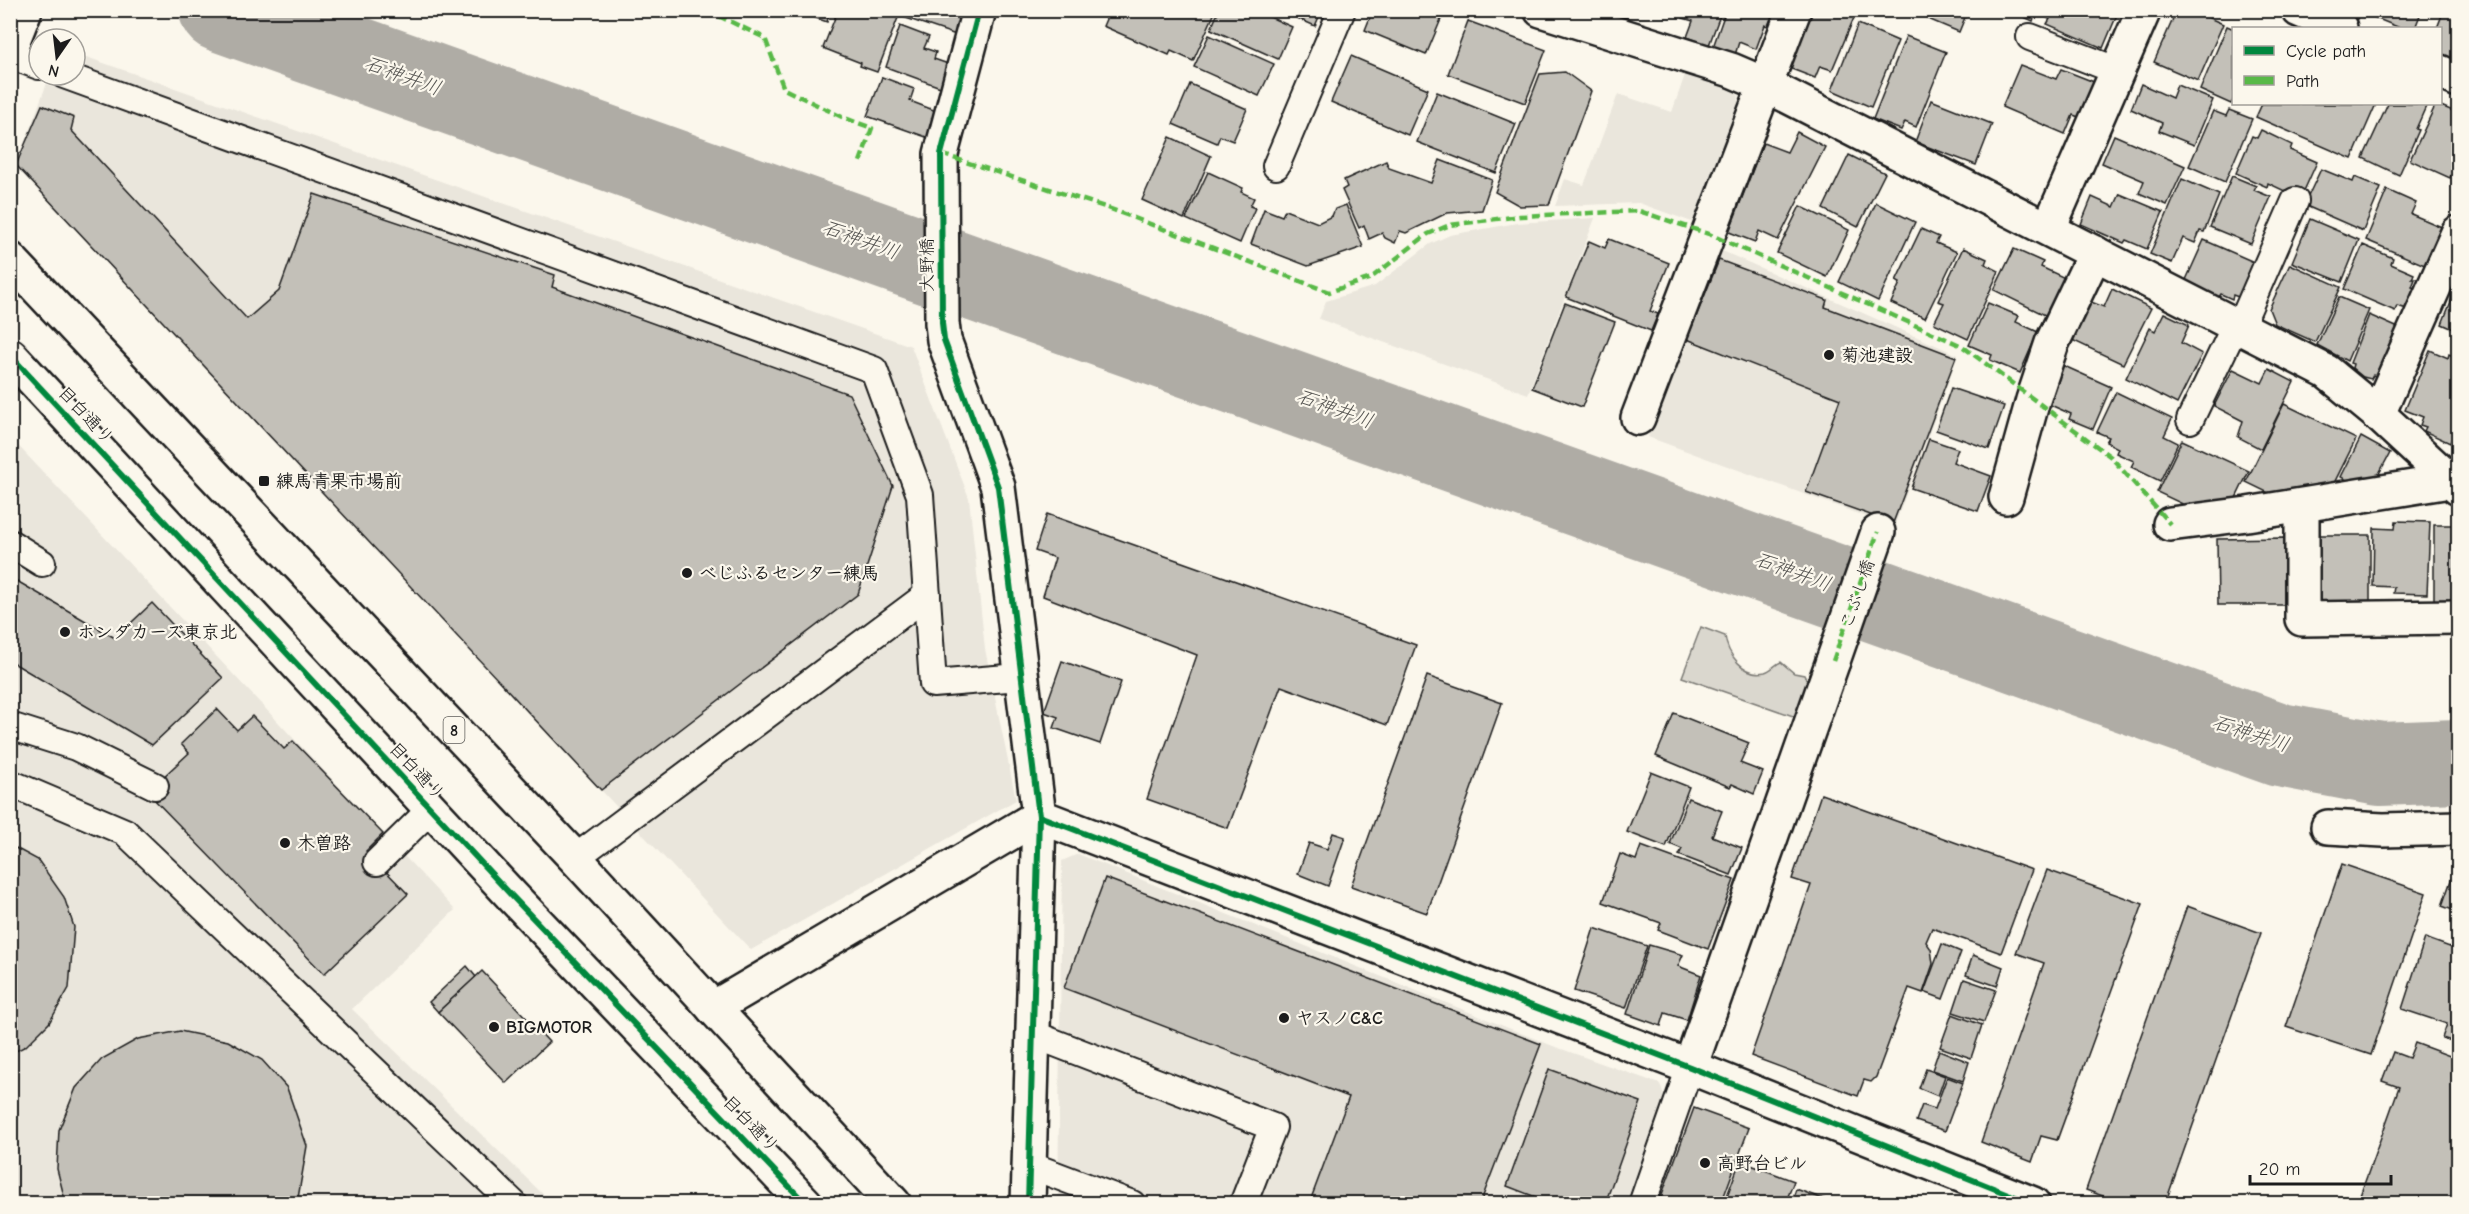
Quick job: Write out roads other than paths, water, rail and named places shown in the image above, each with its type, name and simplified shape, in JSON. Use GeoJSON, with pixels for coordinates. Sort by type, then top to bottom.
{"type":"FeatureCollection","features":[{"type":"Feature","properties":{"kind":"street"},"geometry":{"type":"LineString","coordinates":[[10,48],[26,10]]}},
{"type":"Feature","properties":{"kind":"street","name":"大野橋"},"geometry":{"type":"LineString","coordinates":[[979,10],[941,154],[942,323],[944,340],[998,488],[1039,816],[1028,1203]]}},
{"type":"Feature","properties":{"kind":"street"},"geometry":{"type":"LineString","coordinates":[[1541,10],[1731,70],[1766,85],[2238,325],[2326,372],[2378,414],[2454,484]]}},
{"type":"Feature","properties":{"kind":"street"},"geometry":{"type":"LineString","coordinates":[[1638,418],[1794,10]]}},
{"type":"Feature","properties":{"kind":"street"},"geometry":{"type":"LineString","coordinates":[[2049,228],[2144,10]]}},
{"type":"Feature","properties":{"kind":"street"},"geometry":{"type":"LineString","coordinates":[[2299,10],[2338,27]]}},
{"type":"Feature","properties":{"kind":"street"},"geometry":{"type":"LineString","coordinates":[[2442,73],[2458,80]]}},
{"type":"Feature","properties":{"kind":"street"},"geometry":{"type":"LineString","coordinates":[[2378,414],[2458,233]]}},
{"type":"Feature","properties":{"kind":"street"},"geometry":{"type":"LineString","coordinates":[[2006,497],[2033,400],[2052,343],[2096,253]]}},
{"type":"Feature","properties":{"kind":"street","name":"8"},"geometry":{"type":"LineString","coordinates":[[10,259],[575,858],[894,1203]]}},
{"type":"Feature","properties":{"kind":"street","name":"目白通り"},"geometry":{"type":"LineString","coordinates":[[10,355],[431,808],[806,1203]]}},
{"type":"Feature","properties":{"kind":"street"},"geometry":{"type":"LineString","coordinates":[[2170,524],[2454,484]]}},
{"type":"Feature","properties":{"kind":"street"},"geometry":{"type":"LineString","coordinates":[[2302,506],[2302,619],[2458,618]]}},
{"type":"Feature","properties":{"kind":"street","name":"こぶし橋"},"geometry":{"type":"LineString","coordinates":[[1690,1067],[1876,537]]}},
{"type":"Feature","properties":{"kind":"street"},"geometry":{"type":"LineString","coordinates":[[713,1008],[1039,816],[1690,1067],[2033,1203]]}},
{"type":"Feature","properties":{"kind":"street"},"geometry":{"type":"LineString","coordinates":[[2328,827],[2383,830],[2458,828]]}},
{"type":"Feature","properties":{"kind":"lane"},"geometry":{"type":"LineString","coordinates":[[1276,166],[1342,10]]}},
{"type":"Feature","properties":{"kind":"lane"},"geometry":{"type":"LineString","coordinates":[[2030,37],[2118,71]]}},
{"type":"Feature","properties":{"kind":"lane"},"geometry":{"type":"LineString","coordinates":[[10,56],[27,62]]}},
{"type":"Feature","properties":{"kind":"lane"},"geometry":{"type":"LineString","coordinates":[[87,83],[874,370],[920,495],[933,684],[1020,677]]}},
{"type":"Feature","properties":{"kind":"lane"},"geometry":{"type":"LineString","coordinates":[[2190,420],[2238,325],[2295,201]]}},
{"type":"Feature","properties":{"kind":"lane"},"geometry":{"type":"LineString","coordinates":[[10,543],[42,562]]}},
{"type":"Feature","properties":{"kind":"lane"},"geometry":{"type":"LineString","coordinates":[[575,858],[927,595]]}},
{"type":"Feature","properties":{"kind":"lane"},"geometry":{"type":"LineString","coordinates":[[10,726],[76,747],[155,786]]}},
{"type":"Feature","properties":{"kind":"lane"},"geometry":{"type":"LineString","coordinates":[[10,783],[125,832],[514,1203]]}},
{"type":"Feature","properties":{"kind":"lane"},"geometry":{"type":"LineString","coordinates":[[377,862],[431,808]]}},
{"type":"Feature","properties":{"kind":"lane"},"geometry":{"type":"LineString","coordinates":[[1032,1034],[1273,1127],[1243,1203]]}},
{"type":"Feature","properties":{"kind":"lane"},"geometry":{"type":"LineString","coordinates":[[1641,1203],[1690,1067]]}},
{"type":"Feature","properties":{"kind":"lane"},"geometry":{"type":"LineString","coordinates":[[1029,1165],[1132,1203]]}},
{"type":"Feature","properties":{"kind":"waterway","name":"石神井川"},"geometry":{"type":"LineString","coordinates":[[221,10],[2280,745],[2380,764],[2458,761]]}},
{"type":"Feature","properties":{"kind":"place","name":"菊池建設"},"geometry":{"type":"Point","coordinates":[1829,355]}},
{"type":"Feature","properties":{"kind":"place","name":"練馬青果市場前"},"geometry":{"type":"Point","coordinates":[264,481]}},
{"type":"Feature","properties":{"kind":"place","name":"べじふるセンター練馬"},"geometry":{"type":"Point","coordinates":[687,573]}},
{"type":"Feature","properties":{"kind":"place","name":"ホンダカーズ東京北"},"geometry":{"type":"Point","coordinates":[65,632]}},
{"type":"Feature","properties":{"kind":"place","name":"木曽路"},"geometry":{"type":"Point","coordinates":[285,843]}},
{"type":"Feature","properties":{"kind":"place","name":"ヤスノC&C"},"geometry":{"type":"Point","coordinates":[1284,1018]}},
{"type":"Feature","properties":{"kind":"place","name":"BIGMOTOR"},"geometry":{"type":"Point","coordinates":[494,1027]}},
{"type":"Feature","properties":{"kind":"place","name":"高野台ビル"},"geometry":{"type":"Point","coordinates":[1705,1163]}}]}
